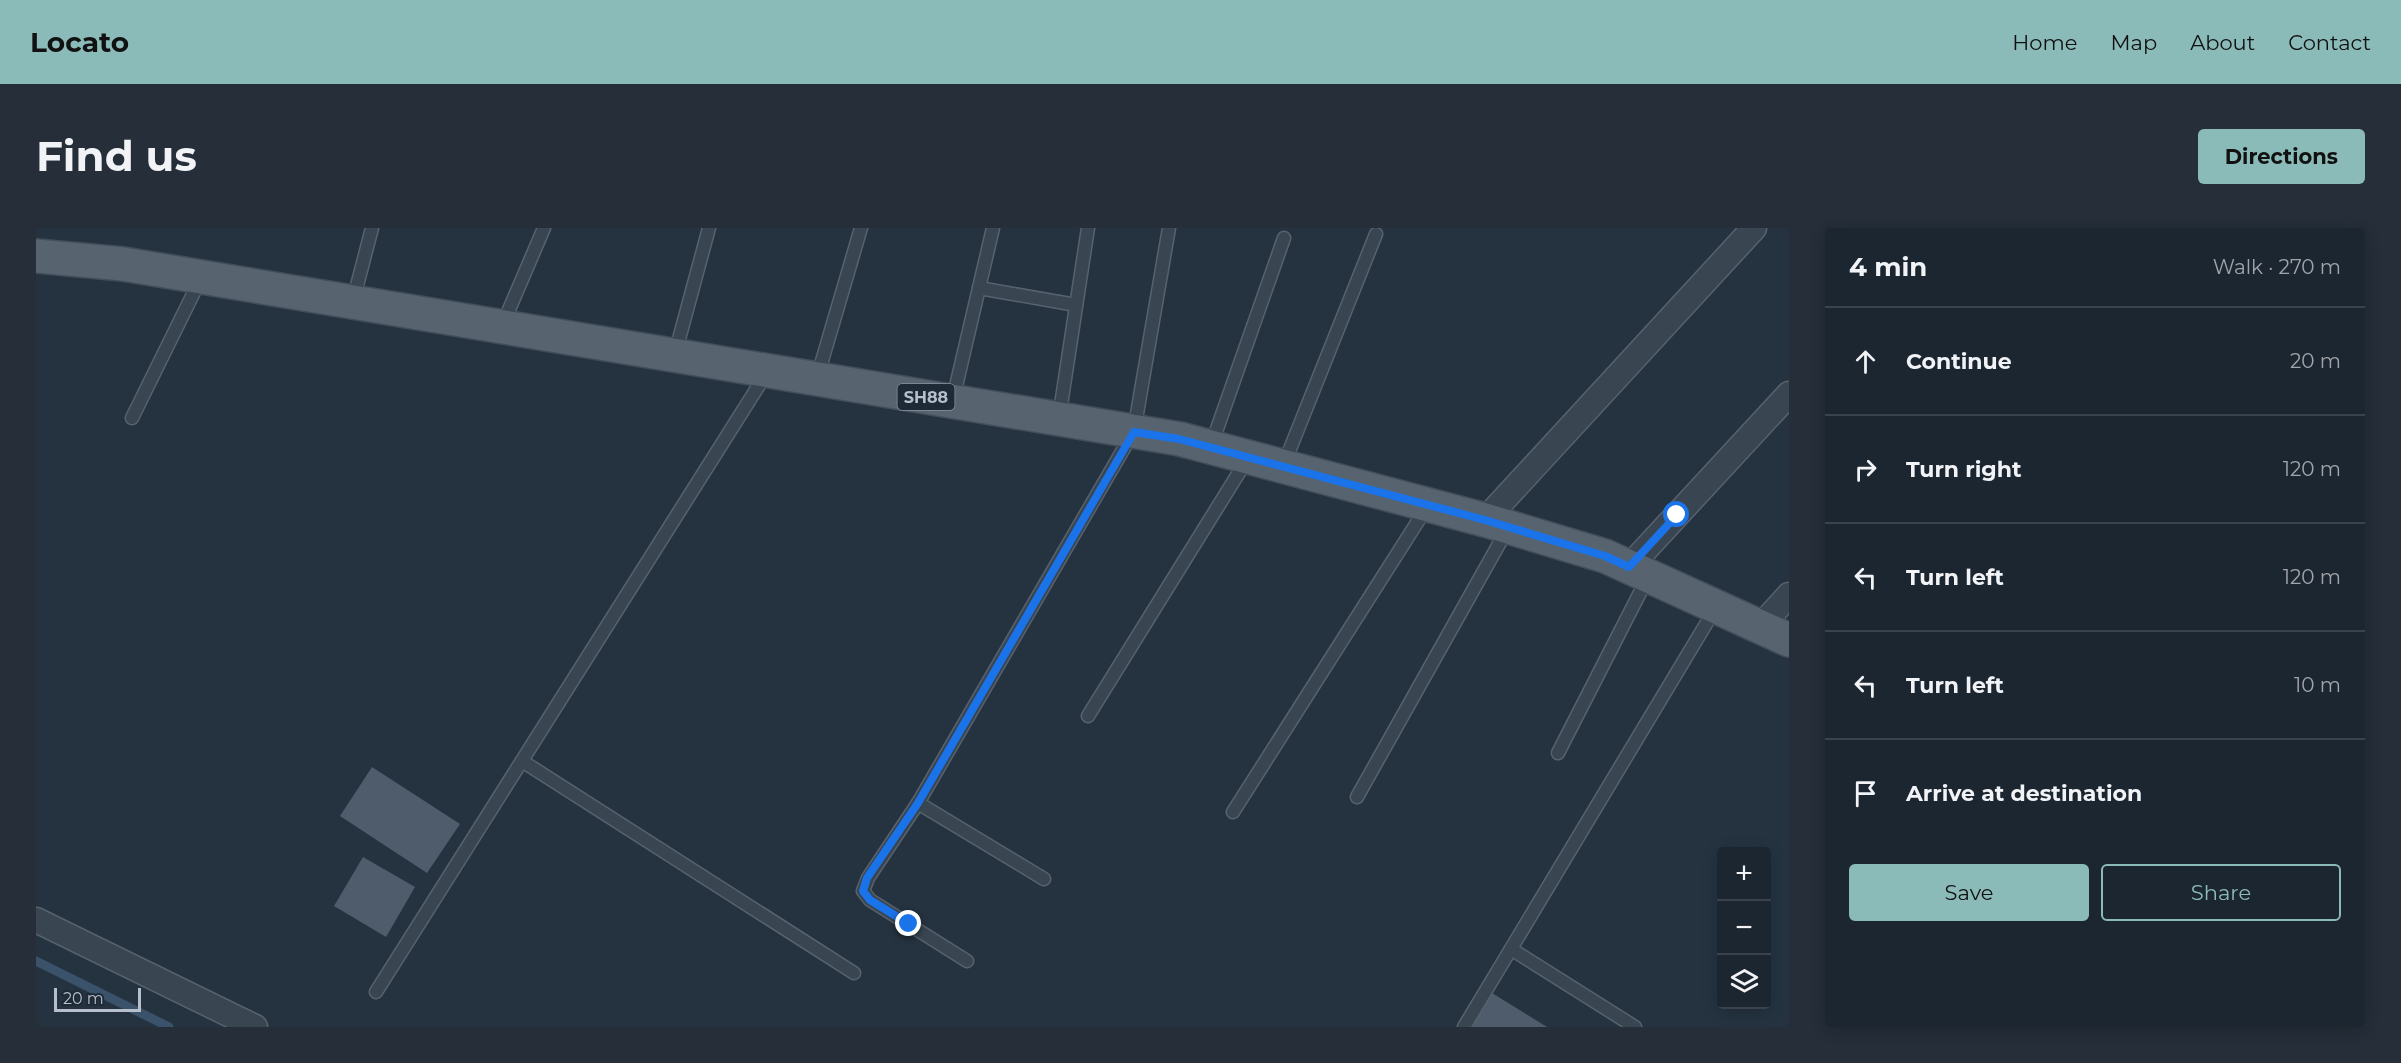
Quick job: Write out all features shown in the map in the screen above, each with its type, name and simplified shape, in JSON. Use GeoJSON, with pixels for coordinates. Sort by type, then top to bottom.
{"type":"FeatureCollection","features":[{"type":"Feature","properties":{"kind":"main road","name":"SH88"},"geometry":{"type":"LineString","coordinates":[[36,256],[123,264],[1179,439],[1497,523],[1605,556],[1775,633]]}},
{"type":"Feature","properties":{"kind":"street"},"geometry":{"type":"LineString","coordinates":[[1497,523],[1755,228]]}},
{"type":"Feature","properties":{"kind":"street"},"geometry":{"type":"LineString","coordinates":[[1639,571],[1789,394]]}},
{"type":"Feature","properties":{"kind":"street"},"geometry":{"type":"LineString","coordinates":[[1775,633],[1789,595]]}},
{"type":"Feature","properties":{"kind":"street"},"geometry":{"type":"LineString","coordinates":[[36,920],[255,1027]]}},
{"type":"Feature","properties":{"kind":"lane"},"geometry":{"type":"LineString","coordinates":[[353,302],[372,228]]}},
{"type":"Feature","properties":{"kind":"lane"},"geometry":{"type":"LineString","coordinates":[[502,327],[544,228]]}},
{"type":"Feature","properties":{"kind":"lane"},"geometry":{"type":"LineString","coordinates":[[675,355],[709,228]]}},
{"type":"Feature","properties":{"kind":"lane"},"geometry":{"type":"LineString","coordinates":[[816,379],[861,228]]}},
{"type":"Feature","properties":{"kind":"lane"},"geometry":{"type":"LineString","coordinates":[[953,401],[993,228]]}},
{"type":"Feature","properties":{"kind":"lane"},"geometry":{"type":"LineString","coordinates":[[1059,419],[1088,228]]}},
{"type":"Feature","properties":{"kind":"lane"},"geometry":{"type":"LineString","coordinates":[[967,961],[870,900],[863,891],[867,878],[918,803],[1134,432],[1168,228]]}},
{"type":"Feature","properties":{"kind":"lane"},"geometry":{"type":"LineString","coordinates":[[1283,466],[1376,234]]}},
{"type":"Feature","properties":{"kind":"lane"},"geometry":{"type":"LineString","coordinates":[[1211,447],[1284,238]]}},
{"type":"Feature","properties":{"kind":"lane"},"geometry":{"type":"LineString","coordinates":[[132,418],[202,277]]}},
{"type":"Feature","properties":{"kind":"lane"},"geometry":{"type":"LineString","coordinates":[[979,288],[1077,305]]}},
{"type":"Feature","properties":{"kind":"lane"},"geometry":{"type":"LineString","coordinates":[[375,992],[768,371]]}},
{"type":"Feature","properties":{"kind":"lane"},"geometry":{"type":"LineString","coordinates":[[1088,716],[1249,458]]}},
{"type":"Feature","properties":{"kind":"lane"},"geometry":{"type":"LineString","coordinates":[[1233,812],[1429,505]]}},
{"type":"Feature","properties":{"kind":"lane"},"geometry":{"type":"LineString","coordinates":[[1357,797],[1497,523]]}},
{"type":"Feature","properties":{"kind":"lane"},"geometry":{"type":"LineString","coordinates":[[1558,753],[1639,571]]}},
{"type":"Feature","properties":{"kind":"lane"},"geometry":{"type":"LineString","coordinates":[[1464,1027],[1716,606]]}},
{"type":"Feature","properties":{"kind":"lane"},"geometry":{"type":"LineString","coordinates":[[522,761],[854,973]]}},
{"type":"Feature","properties":{"kind":"lane"},"geometry":{"type":"LineString","coordinates":[[918,803],[1044,879]]}},
{"type":"Feature","properties":{"kind":"lane"},"geometry":{"type":"LineString","coordinates":[[1511,949],[1635,1027]]}},
{"type":"Feature","properties":{"kind":"building"},"geometry":{"type":"Polygon","coordinates":[[[372,767],[460,824],[427,873],[340,816],[372,767]]]}},
{"type":"Feature","properties":{"kind":"building"},"geometry":{"type":"Polygon","coordinates":[[[363,857],[415,887],[386,937],[334,906],[363,857]]]}},
{"type":"Feature","properties":{"kind":"building"},"geometry":{"type":"Polygon","coordinates":[[[1492,993],[1547,1027],[1472,1027],[1492,993]]]}},
{"type":"Feature","properties":{"kind":"waterway"},"geometry":{"type":"LineString","coordinates":[[36,961],[169,1027]]}},
{"type":"Feature","properties":{"kind":"route"},"geometry":{"type":"LineString","coordinates":[[909,924],[870,900],[863,891],[867,878],[918,803],[1134,432],[1179,439],[1485,520],[1605,556],[1629,567],[1677,515]]}}]}
